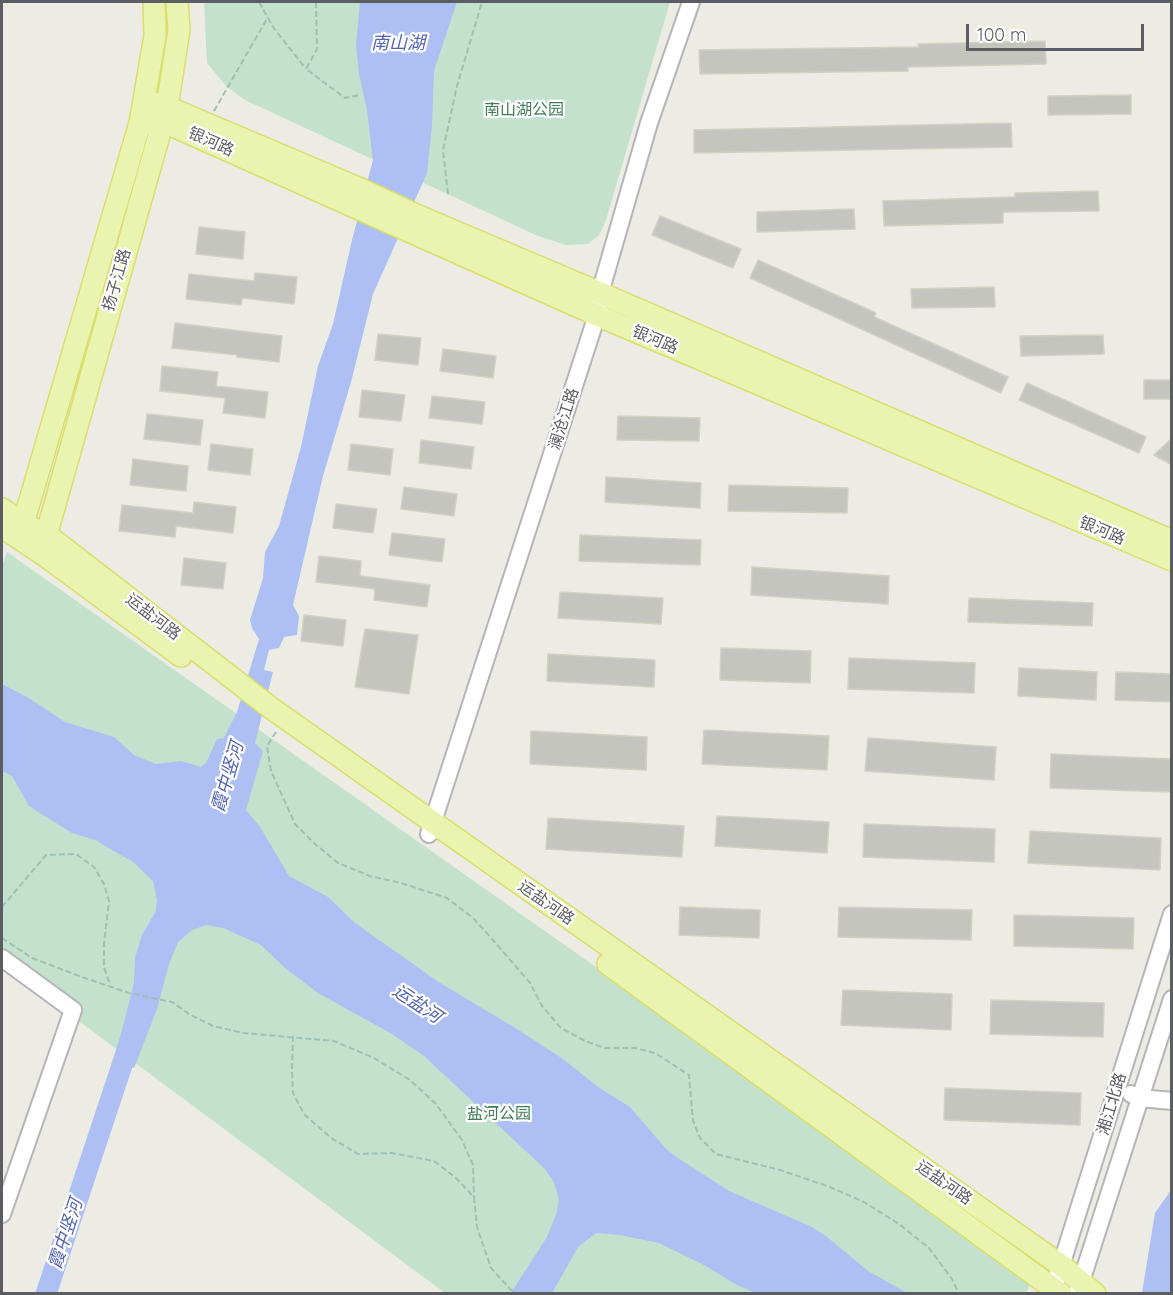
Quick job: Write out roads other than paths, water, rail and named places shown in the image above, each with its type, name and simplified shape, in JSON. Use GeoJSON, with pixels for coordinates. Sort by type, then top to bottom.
{"type":"FeatureCollection","features":[{"type":"Feature","properties":{"kind":"main road","name":"扬子江路"},"geometry":{"type":"LineString","coordinates":[[22,533],[140,123],[155,36],[154,2]]}},
{"type":"Feature","properties":{"kind":"main road","name":"扬子江路"},"geometry":{"type":"LineString","coordinates":[[47,557],[47,535],[164,114],[179,30],[177,2]]}},
{"type":"Feature","properties":{"kind":"main road","name":"银河路"},"geometry":{"type":"LineString","coordinates":[[144,100],[164,114],[356,196]]}},
{"type":"Feature","properties":{"kind":"main road","name":"银河路"},"geometry":{"type":"LineString","coordinates":[[140,123],[164,114],[207,124],[412,222],[597,315],[1172,560]]}},
{"type":"Feature","properties":{"kind":"main road","name":"银河路"},"geometry":{"type":"LineString","coordinates":[[412,222],[600,293],[1172,541]]}},
{"type":"Feature","properties":{"kind":"main road","name":"运盐河路"},"geometry":{"type":"LineString","coordinates":[[2,509],[22,533],[47,557],[234,688]]}},
{"type":"Feature","properties":{"kind":"main road","name":"运盐河路"},"geometry":{"type":"LineString","coordinates":[[2,527],[22,533],[47,535],[273,719],[1062,1266],[1084,1290]]}},
{"type":"Feature","properties":{"kind":"main road","name":"运盐河路"},"geometry":{"type":"LineString","coordinates":[[431,829],[1056,1292]]}},
{"type":"Feature","properties":{"kind":"street","name":"澜沧江路"},"geometry":{"type":"LineString","coordinates":[[431,829],[597,315],[600,293],[649,123],[691,2]]}},
{"type":"Feature","properties":{"kind":"street","name":"湘江北路"},"geometry":{"type":"LineString","coordinates":[[1056,1292],[1062,1266],[1172,914]]}},
{"type":"Feature","properties":{"kind":"street"},"geometry":{"type":"LineString","coordinates":[[2,958],[73,1010],[2,1214]]}},
{"type":"Feature","properties":{"kind":"street","name":"湘江北路"},"geometry":{"type":"LineString","coordinates":[[1084,1290],[1140,1098],[1172,999]]}},
{"type":"Feature","properties":{"kind":"street"},"geometry":{"type":"LineString","coordinates":[[1117,1088],[1140,1098],[1172,1101]]}},
{"type":"Feature","properties":{"kind":"water"},"geometry":{"type":"Polygon","coordinates":[[[360,2],[457,2],[434,71],[427,173],[373,294],[351,382],[323,476],[293,605],[299,616],[297,635],[284,637],[279,648],[269,650],[264,670],[273,672],[255,743],[263,751],[246,810],[260,827],[289,876],[328,897],[355,923],[437,981],[563,1059],[598,1087],[630,1107],[666,1149],[681,1160],[729,1191],[812,1227],[868,1271],[907,1293],[756,1293],[659,1243],[596,1233],[578,1247],[552,1293],[511,1293],[547,1237],[557,1212],[559,1199],[554,1182],[544,1168],[424,1056],[392,1034],[318,993],[285,968],[261,945],[223,928],[206,925],[192,930],[178,942],[169,964],[157,1009],[134,1068],[114,1061],[134,983],[135,958],[142,935],[156,911],[157,900],[153,881],[133,862],[95,840],[72,833],[29,806],[12,776],[2,771],[2,684],[65,722],[114,737],[134,755],[156,764],[181,761],[201,767],[206,763],[217,739],[224,738],[237,712],[259,639],[250,620],[263,578],[265,552],[279,526],[301,447],[318,366],[333,324],[373,160],[356,45],[360,2]]]}},
{"type":"Feature","properties":{"kind":"water"},"geometry":{"type":"Polygon","coordinates":[[[1171,1190],[1171,1293],[1142,1293],[1155,1213],[1171,1190]]]}},
{"type":"Feature","properties":{"kind":"waterway","name":"霞中竖河"},"geometry":{"type":"LineString","coordinates":[[46,1294],[131,1038]]}},
{"type":"Feature","properties":{"kind":"water label","name":"南山湖"},"geometry":{"type":"Point","coordinates":[398,44]}},
{"type":"Feature","properties":{"kind":"water label","name":"运盐河"},"geometry":{"type":"Point","coordinates":[417,1004]}},
{"type":"Feature","properties":{"kind":"park label","name":"南山湖公园"},"geometry":{"type":"Point","coordinates":[524,110]}},
{"type":"Feature","properties":{"kind":"park label","name":"盐河公园"},"geometry":{"type":"Point","coordinates":[499,1114]}}]}
